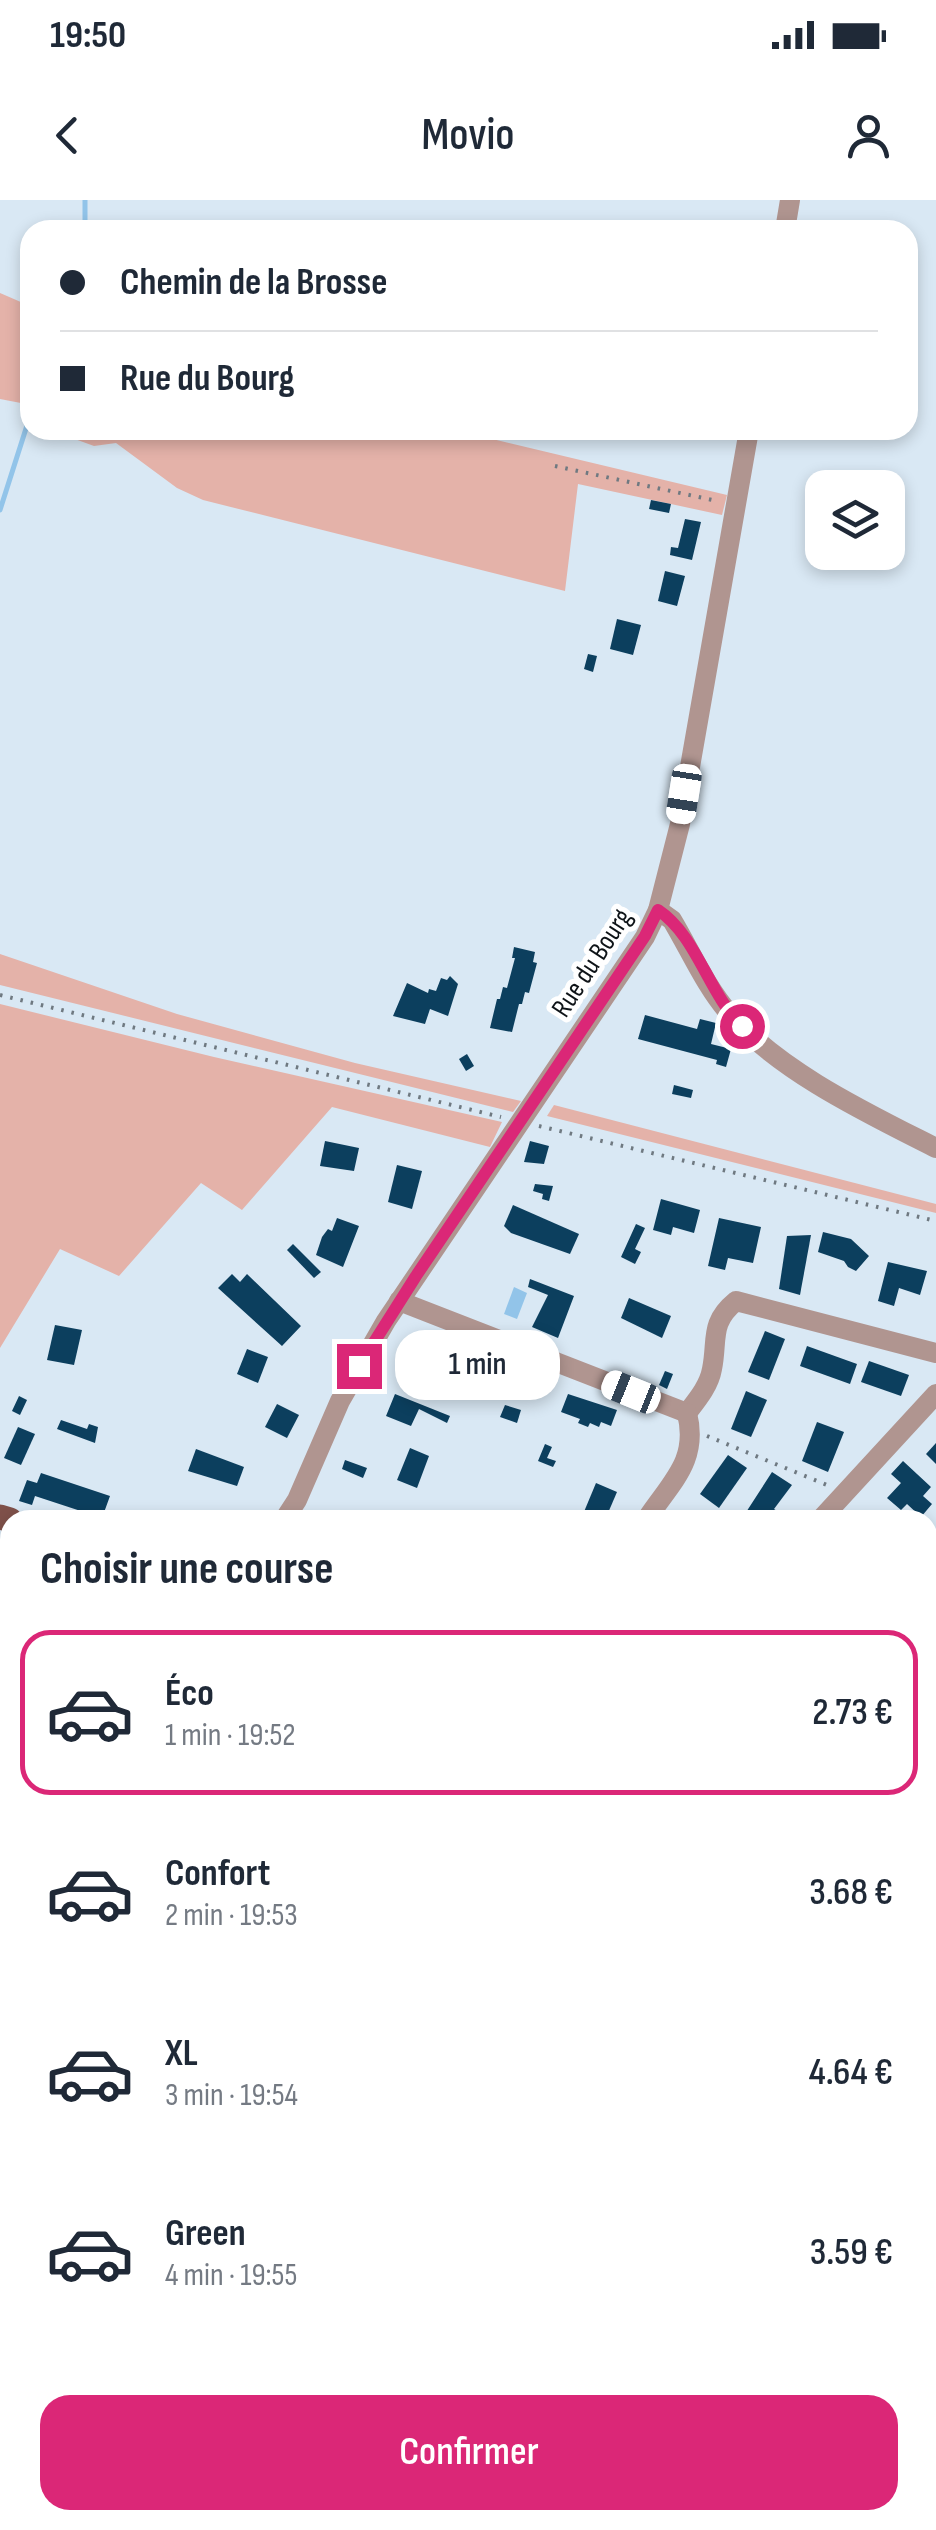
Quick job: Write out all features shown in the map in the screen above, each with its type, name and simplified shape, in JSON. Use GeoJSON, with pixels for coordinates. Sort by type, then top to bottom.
{"type":"FeatureCollection","features":[{"type":"Feature","properties":{"kind":"street","name":"Rue du Bourg"},"geometry":{"type":"LineString","coordinates":[[297,1510],[340,1401],[399,1302],[645,936],[658,910],[680,824],[747,440]]}},
{"type":"Feature","properties":{"kind":"street"},"geometry":{"type":"LineString","coordinates":[[658,910],[672,920],[727,1012],[757,1040],[843,1102],[936,1148]]}},
{"type":"Feature","properties":{"kind":"street"},"geometry":{"type":"LineString","coordinates":[[653,1510],[688,1458],[689,1421],[712,1370],[719,1318],[736,1301],[936,1352]]}},
{"type":"Feature","properties":{"kind":"street"},"geometry":{"type":"LineString","coordinates":[[399,1302],[689,1421]]}},
{"type":"Feature","properties":{"kind":"street"},"geometry":{"type":"LineString","coordinates":[[829,1510],[936,1394]]}},
{"type":"Feature","properties":{"kind":"path"},"geometry":{"type":"LineString","coordinates":[[554,466],[736,505]]}},
{"type":"Feature","properties":{"kind":"path"},"geometry":{"type":"LineString","coordinates":[[0,996],[936,1221]]}},
{"type":"Feature","properties":{"kind":"path"},"geometry":{"type":"LineString","coordinates":[[689,1421],[846,1492]]}},
{"type":"Feature","properties":{"kind":"shaded area"},"geometry":{"type":"Polygon","coordinates":[[[0,293],[20,302],[20,403],[0,399],[0,293]]]}},
{"type":"Feature","properties":{"kind":"shaded area"},"geometry":{"type":"Polygon","coordinates":[[[78,440],[497,440],[727,495],[722,515],[578,484],[565,591],[203,500],[177,488],[116,443],[94,446],[78,440]]]}},
{"type":"Feature","properties":{"kind":"shaded area"},"geometry":{"type":"Polygon","coordinates":[[[0,954],[177,1014],[355,1063],[521,1101],[513,1112],[0,985],[0,954]]]}},
{"type":"Feature","properties":{"kind":"shaded area"},"geometry":{"type":"Polygon","coordinates":[[[0,1004],[502,1122],[490,1147],[332,1107],[242,1210],[201,1183],[119,1276],[60,1249],[0,1348],[0,1004]]]}},
{"type":"Feature","properties":{"kind":"shaded area"},"geometry":{"type":"Polygon","coordinates":[[[554,1105],[936,1204],[936,1213],[547,1116],[554,1105]]]}},
{"type":"Feature","properties":{"kind":"water"},"geometry":{"type":"Polygon","coordinates":[[[514,1287],[527,1293],[517,1319],[504,1314],[514,1287]]]}},
{"type":"Feature","properties":{"kind":"building"},"geometry":{"type":"Polygon","coordinates":[[[651,500],[671,504],[669,513],[649,509],[651,500]]]}},
{"type":"Feature","properties":{"kind":"building"},"geometry":{"type":"Polygon","coordinates":[[[685,519],[701,522],[692,560],[670,555],[671,547],[678,548],[685,519]]]}},
{"type":"Feature","properties":{"kind":"building"},"geometry":{"type":"Polygon","coordinates":[[[665,571],[685,576],[677,606],[658,601],[665,571]]]}},
{"type":"Feature","properties":{"kind":"building"},"geometry":{"type":"Polygon","coordinates":[[[617,619],[641,625],[633,655],[610,649],[617,619]]]}},
{"type":"Feature","properties":{"kind":"building"},"geometry":{"type":"Polygon","coordinates":[[[588,654],[597,656],[593,672],[584,669],[588,654]]]}},
{"type":"Feature","properties":{"kind":"building"},"geometry":{"type":"Polygon","coordinates":[[[514,947],[535,952],[533,962],[537,963],[512,1032],[490,1028],[497,999],[503,987],[507,988],[514,947]]]}},
{"type":"Feature","properties":{"kind":"building"},"geometry":{"type":"Polygon","coordinates":[[[450,976],[458,984],[448,1016],[430,1009],[425,1024],[393,1016],[407,983],[428,993],[429,989],[436,991],[441,978],[447,980],[450,976]]]}},
{"type":"Feature","properties":{"kind":"building"},"geometry":{"type":"Polygon","coordinates":[[[645,1015],[697,1029],[700,1019],[716,1023],[711,1044],[731,1049],[726,1067],[716,1064],[717,1060],[638,1039],[645,1015]]]}},
{"type":"Feature","properties":{"kind":"building"},"geometry":{"type":"Polygon","coordinates":[[[467,1054],[474,1066],[466,1071],[459,1059],[467,1054]]]}},
{"type":"Feature","properties":{"kind":"building"},"geometry":{"type":"Polygon","coordinates":[[[674,1085],[693,1090],[691,1098],[672,1094],[674,1085]]]}},
{"type":"Feature","properties":{"kind":"building"},"geometry":{"type":"Polygon","coordinates":[[[325,1141],[359,1148],[354,1171],[320,1166],[325,1141]]]}},
{"type":"Feature","properties":{"kind":"building"},"geometry":{"type":"Polygon","coordinates":[[[530,1141],[549,1146],[544,1164],[524,1162],[530,1141]]]}},
{"type":"Feature","properties":{"kind":"building"},"geometry":{"type":"Polygon","coordinates":[[[397,1165],[422,1171],[412,1209],[388,1202],[397,1165]]]}},
{"type":"Feature","properties":{"kind":"building"},"geometry":{"type":"Polygon","coordinates":[[[535,1184],[553,1186],[549,1201],[533,1191],[535,1184]]]}},
{"type":"Feature","properties":{"kind":"building"},"geometry":{"type":"Polygon","coordinates":[[[661,1199],[700,1210],[694,1233],[673,1227],[671,1235],[653,1230],[661,1199]]]}},
{"type":"Feature","properties":{"kind":"building"},"geometry":{"type":"Polygon","coordinates":[[[513,1205],[579,1234],[570,1254],[511,1233],[504,1226],[513,1205]]]}},
{"type":"Feature","properties":{"kind":"building"},"geometry":{"type":"Polygon","coordinates":[[[337,1218],[359,1226],[343,1267],[316,1255],[322,1237],[328,1229],[332,1231],[337,1218]]]}},
{"type":"Feature","properties":{"kind":"building"},"geometry":{"type":"Polygon","coordinates":[[[719,1218],[761,1227],[753,1263],[728,1258],[725,1270],[708,1266],[719,1218]]]}},
{"type":"Feature","properties":{"kind":"building"},"geometry":{"type":"Polygon","coordinates":[[[636,1224],[645,1228],[635,1249],[641,1252],[635,1264],[621,1257],[636,1224]]]}},
{"type":"Feature","properties":{"kind":"building"},"geometry":{"type":"Polygon","coordinates":[[[823,1232],[851,1239],[869,1256],[856,1271],[844,1261],[818,1252],[823,1232]]]}},
{"type":"Feature","properties":{"kind":"building"},"geometry":{"type":"Polygon","coordinates":[[[811,1235],[800,1295],[779,1289],[787,1236],[811,1235]]]}},
{"type":"Feature","properties":{"kind":"building"},"geometry":{"type":"Polygon","coordinates":[[[293,1244],[321,1272],[314,1278],[287,1250],[293,1244]]]}},
{"type":"Feature","properties":{"kind":"building"},"geometry":{"type":"Polygon","coordinates":[[[888,1262],[927,1271],[920,1295],[899,1288],[894,1306],[878,1301],[888,1262]]]}},
{"type":"Feature","properties":{"kind":"building"},"geometry":{"type":"Polygon","coordinates":[[[232,1274],[240,1282],[247,1274],[301,1326],[282,1346],[218,1288],[232,1274]]]}},
{"type":"Feature","properties":{"kind":"building"},"geometry":{"type":"Polygon","coordinates":[[[530,1279],[574,1296],[558,1338],[532,1327],[548,1295],[528,1287],[530,1279]]]}},
{"type":"Feature","properties":{"kind":"building"},"geometry":{"type":"Polygon","coordinates":[[[629,1298],[671,1316],[662,1338],[621,1318],[629,1298]]]}},
{"type":"Feature","properties":{"kind":"building"},"geometry":{"type":"Polygon","coordinates":[[[55,1325],[82,1330],[74,1365],[47,1360],[55,1325]]]}},
{"type":"Feature","properties":{"kind":"building"},"geometry":{"type":"Polygon","coordinates":[[[765,1331],[785,1339],[769,1380],[748,1372],[765,1331]]]}},
{"type":"Feature","properties":{"kind":"building"},"geometry":{"type":"Polygon","coordinates":[[[450,1343],[483,1356],[466,1399],[444,1389],[452,1367],[442,1363],[450,1343]]]}},
{"type":"Feature","properties":{"kind":"building"},"geometry":{"type":"Polygon","coordinates":[[[807,1346],[857,1364],[850,1384],[800,1366],[807,1346]]]}},
{"type":"Feature","properties":{"kind":"building"},"geometry":{"type":"Polygon","coordinates":[[[247,1349],[268,1357],[258,1383],[237,1374],[247,1349]]]}},
{"type":"Feature","properties":{"kind":"building"},"geometry":{"type":"Polygon","coordinates":[[[869,1361],[909,1375],[901,1396],[861,1382],[869,1361]]]}},
{"type":"Feature","properties":{"kind":"building"},"geometry":{"type":"Polygon","coordinates":[[[665,1371],[673,1374],[667,1389],[659,1385],[665,1371]]]}},
{"type":"Feature","properties":{"kind":"building"},"geometry":{"type":"Polygon","coordinates":[[[746,1391],[767,1400],[751,1437],[731,1429],[746,1391]]]}},
{"type":"Feature","properties":{"kind":"building"},"geometry":{"type":"Polygon","coordinates":[[[395,1394],[450,1416],[447,1423],[419,1409],[411,1426],[386,1416],[395,1394]]]}},
{"type":"Feature","properties":{"kind":"building"},"geometry":{"type":"Polygon","coordinates":[[[568,1394],[617,1410],[611,1426],[601,1422],[599,1427],[590,1423],[588,1427],[578,1423],[580,1419],[561,1412],[568,1394]]]}},
{"type":"Feature","properties":{"kind":"building"},"geometry":{"type":"Polygon","coordinates":[[[19,1396],[27,1400],[20,1415],[12,1411],[19,1396]]]}},
{"type":"Feature","properties":{"kind":"building"},"geometry":{"type":"Polygon","coordinates":[[[277,1404],[299,1415],[287,1438],[265,1427],[277,1404]]]}},
{"type":"Feature","properties":{"kind":"building"},"geometry":{"type":"Polygon","coordinates":[[[505,1405],[521,1410],[517,1423],[500,1417],[505,1405]]]}},
{"type":"Feature","properties":{"kind":"building"},"geometry":{"type":"Polygon","coordinates":[[[61,1420],[87,1429],[89,1424],[98,1427],[95,1443],[57,1429],[61,1420]]]}},
{"type":"Feature","properties":{"kind":"building"},"geometry":{"type":"Polygon","coordinates":[[[817,1422],[844,1432],[828,1472],[802,1461],[817,1422]]]}},
{"type":"Feature","properties":{"kind":"building"},"geometry":{"type":"Polygon","coordinates":[[[18,1427],[35,1434],[21,1465],[4,1458],[18,1427]]]}},
{"type":"Feature","properties":{"kind":"building"},"geometry":{"type":"Polygon","coordinates":[[[936,1443],[936,1464],[926,1454],[936,1443]]]}},
{"type":"Feature","properties":{"kind":"building"},"geometry":{"type":"Polygon","coordinates":[[[545,1444],[552,1447],[547,1458],[556,1461],[553,1467],[538,1461],[545,1444]]]}},
{"type":"Feature","properties":{"kind":"building"},"geometry":{"type":"Polygon","coordinates":[[[410,1448],[429,1456],[417,1488],[397,1480],[410,1448]]]}},
{"type":"Feature","properties":{"kind":"building"},"geometry":{"type":"Polygon","coordinates":[[[196,1449],[244,1467],[237,1486],[188,1471],[196,1449]]]}},
{"type":"Feature","properties":{"kind":"building"},"geometry":{"type":"Polygon","coordinates":[[[728,1455],[747,1468],[719,1508],[700,1494],[728,1455]]]}},
{"type":"Feature","properties":{"kind":"building"},"geometry":{"type":"Polygon","coordinates":[[[345,1460],[367,1468],[363,1478],[342,1469],[345,1460]]]}},
{"type":"Feature","properties":{"kind":"building"},"geometry":{"type":"Polygon","coordinates":[[[903,1461],[931,1487],[923,1496],[932,1504],[927,1510],[913,1510],[907,1504],[901,1510],[887,1498],[901,1483],[891,1474],[903,1461]]]}},
{"type":"Feature","properties":{"kind":"building"},"geometry":{"type":"Polygon","coordinates":[[[772,1472],[792,1485],[776,1510],[747,1510],[772,1472]]]}},
{"type":"Feature","properties":{"kind":"building"},"geometry":{"type":"Polygon","coordinates":[[[41,1473],[110,1496],[105,1510],[78,1510],[35,1496],[32,1505],[19,1501],[27,1480],[37,1483],[41,1473]]]}},
{"type":"Feature","properties":{"kind":"building"},"geometry":{"type":"Polygon","coordinates":[[[596,1483],[617,1492],[609,1510],[585,1510],[596,1483]]]}},
{"type":"Feature","properties":{"kind":"waterway"},"geometry":{"type":"LineString","coordinates":[[85,200],[85,220]]}},
{"type":"Feature","properties":{"kind":"waterway"},"geometry":{"type":"LineString","coordinates":[[0,510],[22,440]]}},
{"type":"Feature","properties":{"kind":"route"},"geometry":{"type":"LineString","coordinates":[[359,1366],[645,936],[658,910],[672,920],[727,1012],[742,1026]]}}]}
